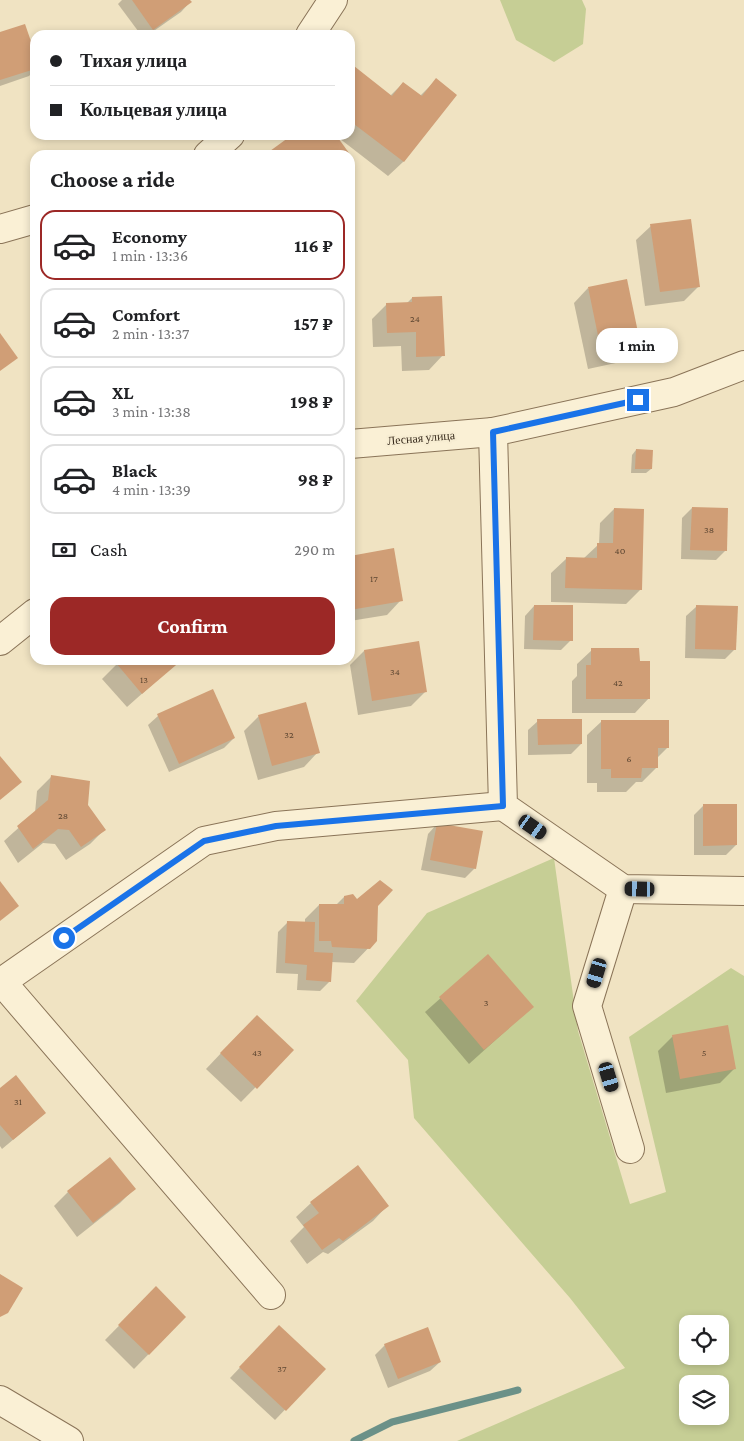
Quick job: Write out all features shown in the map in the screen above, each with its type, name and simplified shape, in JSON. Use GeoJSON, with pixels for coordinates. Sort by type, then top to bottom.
{"type":"FeatureCollection","features":[{"type":"Feature","properties":{"kind":"street"},"geometry":{"type":"LineString","coordinates":[[313,30],[334,0]]}},
{"type":"Feature","properties":{"kind":"street"},"geometry":{"type":"LineString","coordinates":[[214,150],[224,140]]}},
{"type":"Feature","properties":{"kind":"street"},"geometry":{"type":"LineString","coordinates":[[0,230],[30,221]]}},
{"type":"Feature","properties":{"kind":"street","name":"Лесная улица"},"geometry":{"type":"LineString","coordinates":[[355,444],[493,432],[674,392],[744,365]]}},
{"type":"Feature","properties":{"kind":"street"},"geometry":{"type":"LineString","coordinates":[[493,432],[503,806]]}},
{"type":"Feature","properties":{"kind":"street"},"geometry":{"type":"LineString","coordinates":[[0,641],[30,617]]}},
{"type":"Feature","properties":{"kind":"street"},"geometry":{"type":"LineString","coordinates":[[271,1294],[1,982],[204,841],[276,826],[503,806],[623,888],[744,891]]}},
{"type":"Feature","properties":{"kind":"street"},"geometry":{"type":"LineString","coordinates":[[623,888],[587,1006],[630,1148]]}},
{"type":"Feature","properties":{"kind":"street"},"geometry":{"type":"LineString","coordinates":[[0,1400],[69,1441]]}},
{"type":"Feature","properties":{"kind":"green space"},"geometry":{"type":"Polygon","coordinates":[[[500,0],[582,0],[586,9],[583,44],[554,62],[516,40],[500,0]]]}},
{"type":"Feature","properties":{"kind":"green space"},"geometry":{"type":"Polygon","coordinates":[[[554,858],[578,1031],[630,1204],[666,1192],[629,1037],[731,968],[744,976],[744,1441],[457,1441],[625,1368],[570,1298],[414,1118],[408,1060],[356,1001],[427,913],[554,858]]]}},
{"type":"Feature","properties":{"kind":"building"},"geometry":{"type":"Polygon","coordinates":[[[132,0],[190,0],[192,2],[153,30],[132,0]]]}},
{"type":"Feature","properties":{"kind":"building"},"geometry":{"type":"Polygon","coordinates":[[[25,24],[30,38],[30,71],[0,80],[0,32],[25,24]]]}},
{"type":"Feature","properties":{"kind":"building"},"geometry":{"type":"Polygon","coordinates":[[[355,67],[392,96],[403,82],[422,96],[436,78],[457,95],[404,162],[355,125],[355,67]]]}},
{"type":"Feature","properties":{"kind":"building"},"geometry":{"type":"Polygon","coordinates":[[[285,140],[340,140],[347,150],[271,150],[285,140]]]}},
{"type":"Feature","properties":{"kind":"building"},"geometry":{"type":"Polygon","coordinates":[[[691,219],[700,287],[660,292],[650,224],[691,219]]]}},
{"type":"Feature","properties":{"kind":"building"},"geometry":{"type":"Polygon","coordinates":[[[627,279],[641,347],[602,355],[588,287],[627,279]]]}},
{"type":"Feature","properties":{"kind":"building"},"geometry":{"type":"Polygon","coordinates":[[[442,296],[445,356],[416,357],[416,332],[387,333],[386,303],[412,302],[412,297],[442,296]]]}},
{"type":"Feature","properties":{"kind":"building"},"geometry":{"type":"Polygon","coordinates":[[[0,333],[18,358],[0,371],[0,333]]]}},
{"type":"Feature","properties":{"kind":"building"},"geometry":{"type":"Polygon","coordinates":[[[636,449],[653,450],[652,469],[635,469],[636,449]]]}},
{"type":"Feature","properties":{"kind":"building"},"geometry":{"type":"Polygon","coordinates":[[[692,507],[728,508],[727,551],[690,550],[692,507]]]}},
{"type":"Feature","properties":{"kind":"building"},"geometry":{"type":"Polygon","coordinates":[[[614,508],[644,509],[642,590],[565,588],[566,557],[597,558],[597,543],[613,543],[614,508]]]}},
{"type":"Feature","properties":{"kind":"building"},"geometry":{"type":"Polygon","coordinates":[[[394,548],[403,601],[355,609],[355,555],[394,548]]]}},
{"type":"Feature","properties":{"kind":"building"},"geometry":{"type":"Polygon","coordinates":[[[534,605],[573,605],[573,641],[533,640],[534,605]]]}},
{"type":"Feature","properties":{"kind":"building"},"geometry":{"type":"Polygon","coordinates":[[[696,605],[738,606],[736,650],[695,649],[696,605]]]}},
{"type":"Feature","properties":{"kind":"building"},"geometry":{"type":"Polygon","coordinates":[[[419,641],[427,692],[372,701],[364,650],[419,641]]]}},
{"type":"Feature","properties":{"kind":"building"},"geometry":{"type":"Polygon","coordinates":[[[591,648],[639,648],[640,661],[650,661],[650,699],[586,699],[586,665],[591,665],[591,648]]]}},
{"type":"Feature","properties":{"kind":"building"},"geometry":{"type":"Polygon","coordinates":[[[118,665],[176,665],[142,694],[118,665]]]}},
{"type":"Feature","properties":{"kind":"building"},"geometry":{"type":"Polygon","coordinates":[[[213,689],[235,738],[179,764],[157,714],[213,689]]]}},
{"type":"Feature","properties":{"kind":"building"},"geometry":{"type":"Polygon","coordinates":[[[306,702],[320,753],[272,766],[258,715],[306,702]]]}},
{"type":"Feature","properties":{"kind":"building"},"geometry":{"type":"Polygon","coordinates":[[[537,719],[582,719],[582,744],[538,745],[537,719]]]}},
{"type":"Feature","properties":{"kind":"building"},"geometry":{"type":"Polygon","coordinates":[[[601,720],[669,720],[669,748],[658,748],[658,768],[642,768],[641,778],[611,778],[611,769],[601,769],[601,720]]]}},
{"type":"Feature","properties":{"kind":"building"},"geometry":{"type":"Polygon","coordinates":[[[0,756],[22,782],[0,800],[0,756]]]}},
{"type":"Feature","properties":{"kind":"building"},"geometry":{"type":"Polygon","coordinates":[[[51,775],[90,781],[88,805],[106,830],[81,847],[69,830],[58,829],[33,849],[17,826],[48,800],[51,775]]]}},
{"type":"Feature","properties":{"kind":"building"},"geometry":{"type":"Polygon","coordinates":[[[703,804],[737,804],[737,845],[703,846],[703,804]]]}},
{"type":"Feature","properties":{"kind":"building"},"geometry":{"type":"Polygon","coordinates":[[[437,823],[483,831],[476,869],[430,860],[437,823]]]}},
{"type":"Feature","properties":{"kind":"building"},"geometry":{"type":"Polygon","coordinates":[[[380,880],[393,890],[378,906],[377,941],[370,949],[332,947],[331,941],[319,941],[319,904],[344,904],[344,896],[353,894],[357,899],[380,880]]]}},
{"type":"Feature","properties":{"kind":"building"},"geometry":{"type":"Polygon","coordinates":[[[0,881],[19,906],[0,921],[0,881]]]}},
{"type":"Feature","properties":{"kind":"building"},"geometry":{"type":"Polygon","coordinates":[[[287,921],[315,922],[314,952],[333,953],[331,982],[306,980],[307,965],[285,963],[287,921]]]}},
{"type":"Feature","properties":{"kind":"building"},"geometry":{"type":"Polygon","coordinates":[[[488,954],[534,1007],[484,1050],[439,997],[488,954]]]}},
{"type":"Feature","properties":{"kind":"building"},"geometry":{"type":"Polygon","coordinates":[[[257,1015],[294,1050],[257,1089],[220,1053],[257,1015]]]}},
{"type":"Feature","properties":{"kind":"building"},"geometry":{"type":"Polygon","coordinates":[[[728,1025],[736,1069],[680,1079],[672,1035],[728,1025]]]}},
{"type":"Feature","properties":{"kind":"building"},"geometry":{"type":"Polygon","coordinates":[[[16,1075],[46,1113],[13,1140],[0,1125],[0,1088],[16,1075]]]}},
{"type":"Feature","properties":{"kind":"building"},"geometry":{"type":"Polygon","coordinates":[[[110,1157],[136,1189],[93,1223],[67,1191],[110,1157]]]}},
{"type":"Feature","properties":{"kind":"building"},"geometry":{"type":"Polygon","coordinates":[[[358,1165],[389,1206],[343,1241],[339,1238],[322,1250],[303,1225],[319,1213],[310,1202],[358,1165]]]}},
{"type":"Feature","properties":{"kind":"building"},"geometry":{"type":"Polygon","coordinates":[[[0,1274],[23,1288],[8,1313],[0,1317],[0,1274]]]}},
{"type":"Feature","properties":{"kind":"building"},"geometry":{"type":"Polygon","coordinates":[[[156,1286],[186,1317],[149,1355],[118,1325],[156,1286]]]}},
{"type":"Feature","properties":{"kind":"building"},"geometry":{"type":"Polygon","coordinates":[[[279,1325],[326,1369],[286,1411],[239,1367],[279,1325]]]}},
{"type":"Feature","properties":{"kind":"building"},"geometry":{"type":"Polygon","coordinates":[[[428,1327],[441,1362],[398,1379],[384,1344],[428,1327]]]}},
{"type":"Feature","properties":{"kind":"waterway"},"geometry":{"type":"LineString","coordinates":[[354,1441],[392,1422],[518,1390]]}},
{"type":"Feature","properties":{"kind":"route"},"geometry":{"type":"LineString","coordinates":[[64,938],[204,841],[276,826],[503,806],[493,432],[638,400]]}}]}
